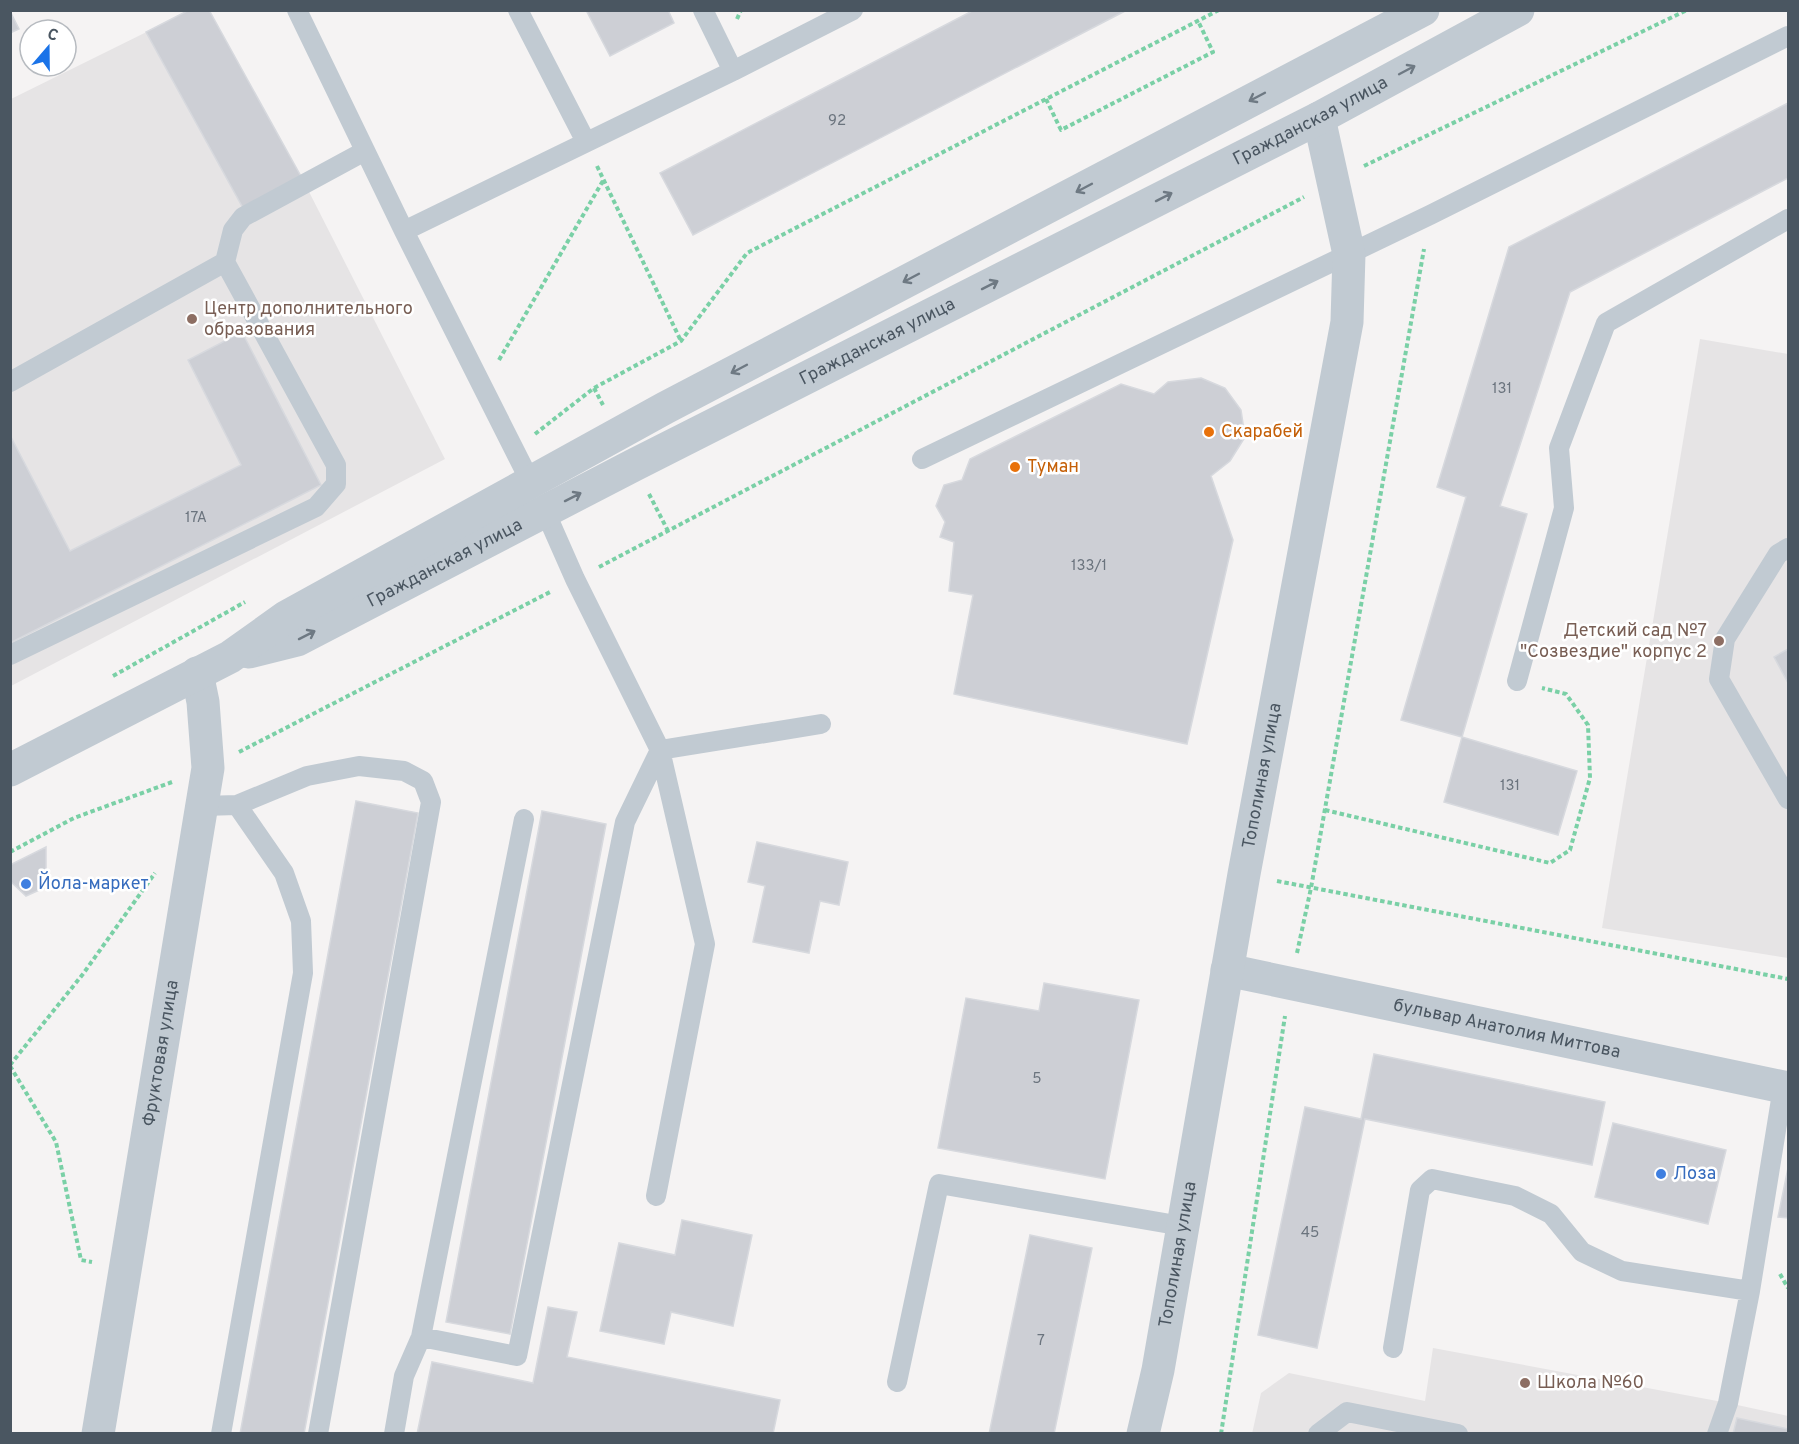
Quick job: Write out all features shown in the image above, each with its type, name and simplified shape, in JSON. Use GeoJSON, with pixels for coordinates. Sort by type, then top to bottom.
{"type":"FeatureCollection","features":[{"type":"Feature","properties":{"kind":"street","name":"Гражданская улица"},"geometry":{"type":"LineString","coordinates":[[10,770],[230,657],[286,617],[665,408],[1423,10]]}},
{"type":"Feature","properties":{"kind":"street","name":"Гражданская улица"},"geometry":{"type":"LineString","coordinates":[[230,657],[297,640],[1319,118],[1518,10]]}},
{"type":"Feature","properties":{"kind":"street","name":"Тополиная улица"},"geometry":{"type":"LineString","coordinates":[[1143,1434],[1158,1370],[1244,874],[1347,322],[1349,254],[1308,70]]}},
{"type":"Feature","properties":{"kind":"street","name":"Фруктовая улица"},"geometry":{"type":"LineString","coordinates":[[98,1434],[208,768],[203,702],[196,673]]}},
{"type":"Feature","properties":{"kind":"street","name":"бульвар Анатолия Миттова"},"geometry":{"type":"LineString","coordinates":[[1227,970],[1786,1088]]}},
{"type":"Feature","properties":{"kind":"lane"},"geometry":{"type":"LineString","coordinates":[[297,10],[404,231],[530,481]]}},
{"type":"Feature","properties":{"kind":"lane"},"geometry":{"type":"LineString","coordinates":[[518,10],[586,142]]}},
{"type":"Feature","properties":{"kind":"lane"},"geometry":{"type":"LineString","coordinates":[[703,10],[733,71]]}},
{"type":"Feature","properties":{"kind":"lane"},"geometry":{"type":"LineString","coordinates":[[404,231],[853,10]]}},
{"type":"Feature","properties":{"kind":"lane"},"geometry":{"type":"LineString","coordinates":[[922,459],[1349,254],[1788,36]]}},
{"type":"Feature","properties":{"kind":"lane"},"geometry":{"type":"LineString","coordinates":[[10,655],[316,507],[336,484],[336,465],[225,262],[233,230],[243,217],[365,151]]}},
{"type":"Feature","properties":{"kind":"lane"},"geometry":{"type":"LineString","coordinates":[[1517,681],[1564,508],[1559,448],[1606,323],[1788,219]]}},
{"type":"Feature","properties":{"kind":"lane"},"geometry":{"type":"LineString","coordinates":[[10,382],[225,262]]}},
{"type":"Feature","properties":{"kind":"lane"},"geometry":{"type":"LineString","coordinates":[[544,512],[660,750],[705,944],[656,1196]]}},
{"type":"Feature","properties":{"kind":"lane"},"geometry":{"type":"LineString","coordinates":[[1788,548],[1778,554],[1725,639],[1719,679],[1788,799]]}},
{"type":"Feature","properties":{"kind":"lane"},"geometry":{"type":"LineString","coordinates":[[660,750],[821,724]]}},
{"type":"Feature","properties":{"kind":"lane"},"geometry":{"type":"LineString","coordinates":[[421,1337],[517,1356],[625,822],[660,750]]}},
{"type":"Feature","properties":{"kind":"lane"},"geometry":{"type":"LineString","coordinates":[[203,806],[237,806],[307,776],[359,765],[404,771],[423,781],[431,802],[318,1434]]}},
{"type":"Feature","properties":{"kind":"lane"},"geometry":{"type":"LineString","coordinates":[[221,1434],[303,973],[301,921],[284,873],[237,806]]}},
{"type":"Feature","properties":{"kind":"lane"},"geometry":{"type":"LineString","coordinates":[[394,1434],[404,1376],[421,1337],[524,819]]}},
{"type":"Feature","properties":{"kind":"lane"},"geometry":{"type":"LineString","coordinates":[[1717,1434],[1728,1402],[1786,1088]]}},
{"type":"Feature","properties":{"kind":"lane"},"geometry":{"type":"LineString","coordinates":[[1393,1348],[1420,1190],[1432,1179],[1515,1196],[1551,1214],[1582,1252],[1622,1271],[1750,1291]]}},
{"type":"Feature","properties":{"kind":"lane"},"geometry":{"type":"LineString","coordinates":[[897,1382],[939,1184],[1182,1226]]}},
{"type":"Feature","properties":{"kind":"lane"},"geometry":{"type":"LineString","coordinates":[[1318,1434],[1347,1412],[1458,1434]]}},
{"type":"Feature","properties":{"kind":"path"},"geometry":{"type":"LineString","coordinates":[[607,412],[594,388],[681,341],[747,253],[1219,10]]}},
{"type":"Feature","properties":{"kind":"path"},"geometry":{"type":"LineString","coordinates":[[10,852],[74,818],[208,768],[668,531],[1333,182],[1687,10]]}},
{"type":"Feature","properties":{"kind":"path"},"geometry":{"type":"LineString","coordinates":[[1046,99],[1061,130],[1193,63],[1213,52],[1198,21]]}},
{"type":"Feature","properties":{"kind":"path"},"geometry":{"type":"LineString","coordinates":[[586,142],[681,341]]}},
{"type":"Feature","properties":{"kind":"path"},"geometry":{"type":"LineString","coordinates":[[484,388],[604,179]]}},
{"type":"Feature","properties":{"kind":"path"},"geometry":{"type":"LineString","coordinates":[[1221,1434],[1290,983],[1311,888],[1430,214]]}},
{"type":"Feature","properties":{"kind":"path"},"geometry":{"type":"LineString","coordinates":[[649,493],[668,531]]}},
{"type":"Feature","properties":{"kind":"path"},"geometry":{"type":"LineString","coordinates":[[1325,810],[1550,863],[1570,850],[1590,777],[1588,725],[1566,694],[1517,681]]}},
{"type":"Feature","properties":{"kind":"path"},"geometry":{"type":"LineString","coordinates":[[126,1268],[81,1260],[56,1142],[10,1066],[83,974],[156,871]]}},
{"type":"Feature","properties":{"kind":"path"},"geometry":{"type":"LineString","coordinates":[[1244,874],[1788,980]]}},
{"type":"Feature","properties":{"kind":"shaded area","name":"Центр дополнительного образования"},"geometry":{"type":"Polygon","coordinates":[[[189,11],[209,11],[303,180],[445,459],[11,686],[11,99],[53,78],[78,78],[78,66],[189,11]]]}},
{"type":"Feature","properties":{"kind":"shaded area","name":"Детский сад №7 \"Созвездие\" корпус 2"},"geometry":{"type":"Polygon","coordinates":[[[1700,339],[1788,354],[1788,958],[1602,928],[1700,339]]]}},
{"type":"Feature","properties":{"kind":"shaded area","name":"Школа №60"},"geometry":{"type":"Polygon","coordinates":[[[1433,1348],[1788,1416],[1788,1434],[1252,1434],[1261,1393],[1289,1373],[1425,1401],[1433,1348]]]}},
{"type":"Feature","properties":{"kind":"building"},"geometry":{"type":"Polygon","coordinates":[[[189,10],[209,10],[303,180],[243,208],[146,32],[189,10]]]}},
{"type":"Feature","properties":{"kind":"building"},"geometry":{"type":"Polygon","coordinates":[[[586,10],[668,10],[674,23],[610,56],[586,10]]]}},
{"type":"Feature","properties":{"kind":"building"},"geometry":{"type":"Polygon","coordinates":[[[974,10],[1127,10],[693,235],[660,173],[974,10]]]}},
{"type":"Feature","properties":{"kind":"building"},"geometry":{"type":"Polygon","coordinates":[[[10,11],[18,29],[10,33],[10,11]]]}},
{"type":"Feature","properties":{"kind":"building"},"geometry":{"type":"Polygon","coordinates":[[[1788,103],[1788,178],[1570,292],[1500,506],[1527,514],[1462,737],[1401,720],[1466,497],[1437,487],[1509,247],[1788,103]]]}},
{"type":"Feature","properties":{"kind":"building"},"geometry":{"type":"Polygon","coordinates":[[[242,332],[321,485],[10,643],[10,435],[70,551],[241,465],[188,360],[242,332]]]}},
{"type":"Feature","properties":{"kind":"building"},"geometry":{"type":"Polygon","coordinates":[[[1201,378],[1225,388],[1241,410],[1245,437],[1230,461],[1211,476],[1233,540],[1187,744],[954,694],[973,595],[949,591],[954,542],[940,537],[945,522],[936,506],[944,485],[962,480],[970,459],[1121,384],[1154,394],[1168,382],[1201,378]]]}},
{"type":"Feature","properties":{"kind":"building"},"geometry":{"type":"Polygon","coordinates":[[[1788,649],[1788,683],[1774,657],[1788,649]]]}},
{"type":"Feature","properties":{"kind":"building"},"geometry":{"type":"Polygon","coordinates":[[[1462,737],[1577,771],[1558,835],[1444,802],[1462,737]]]}},
{"type":"Feature","properties":{"kind":"building"},"geometry":{"type":"Polygon","coordinates":[[[356,801],[418,813],[304,1434],[240,1434],[356,801]]]}},
{"type":"Feature","properties":{"kind":"building"},"geometry":{"type":"Polygon","coordinates":[[[542,811],[606,824],[510,1334],[446,1322],[542,811]]]}},
{"type":"Feature","properties":{"kind":"building"},"geometry":{"type":"Polygon","coordinates":[[[757,842],[848,862],[839,905],[820,901],[809,953],[753,942],[765,886],[748,882],[757,842]]]}},
{"type":"Feature","properties":{"kind":"building"},"geometry":{"type":"Polygon","coordinates":[[[46,847],[46,887],[26,896],[10,881],[10,865],[46,847]]]}},
{"type":"Feature","properties":{"kind":"building"},"geometry":{"type":"Polygon","coordinates":[[[1044,983],[1139,1000],[1105,1179],[938,1148],[966,998],[1039,1011],[1044,983]]]}},
{"type":"Feature","properties":{"kind":"building"},"geometry":{"type":"Polygon","coordinates":[[[1374,1054],[1605,1102],[1592,1165],[1365,1119],[1317,1348],[1258,1335],[1305,1107],[1361,1119],[1374,1054]]]}},
{"type":"Feature","properties":{"kind":"building","name":"Лоза"},"geometry":{"type":"Polygon","coordinates":[[[1613,1123],[1726,1150],[1708,1224],[1595,1197],[1613,1123]]]}},
{"type":"Feature","properties":{"kind":"building"},"geometry":{"type":"Polygon","coordinates":[[[1788,1168],[1788,1218],[1778,1217],[1788,1168]]]}},
{"type":"Feature","properties":{"kind":"building"},"geometry":{"type":"Polygon","coordinates":[[[682,1220],[752,1235],[733,1326],[671,1312],[664,1344],[600,1331],[619,1243],[675,1255],[682,1220]]]}},
{"type":"Feature","properties":{"kind":"building"},"geometry":{"type":"Polygon","coordinates":[[[1030,1235],[1092,1248],[1054,1434],[989,1434],[1030,1235]]]}},
{"type":"Feature","properties":{"kind":"building"},"geometry":{"type":"Polygon","coordinates":[[[548,1307],[577,1312],[567,1357],[780,1400],[773,1434],[417,1434],[432,1362],[533,1383],[548,1307]]]}},
{"type":"Feature","properties":{"kind":"building"},"geometry":{"type":"Polygon","coordinates":[[[1737,1418],[1788,1429],[1788,1434],[1733,1434],[1737,1418]]]}},
{"type":"Feature","properties":{"kind":"place","name":"Центр дополнительного образования"},"geometry":{"type":"Point","coordinates":[192,319]}},
{"type":"Feature","properties":{"kind":"place","name":"Скарабей"},"geometry":{"type":"Point","coordinates":[1209,432]}},
{"type":"Feature","properties":{"kind":"place","name":"Туман"},"geometry":{"type":"Point","coordinates":[1015,467]}},
{"type":"Feature","properties":{"kind":"place","name":"Детский сад №7 \"Созвездие\" корпус 2"},"geometry":{"type":"Point","coordinates":[1719,641]}},
{"type":"Feature","properties":{"kind":"place","name":"Йола-маркет"},"geometry":{"type":"Point","coordinates":[26,884]}},
{"type":"Feature","properties":{"kind":"place","name":"Лоза"},"geometry":{"type":"Point","coordinates":[1661,1174]}},
{"type":"Feature","properties":{"kind":"place","name":"Школа №60"},"geometry":{"type":"Point","coordinates":[1525,1383]}}]}
